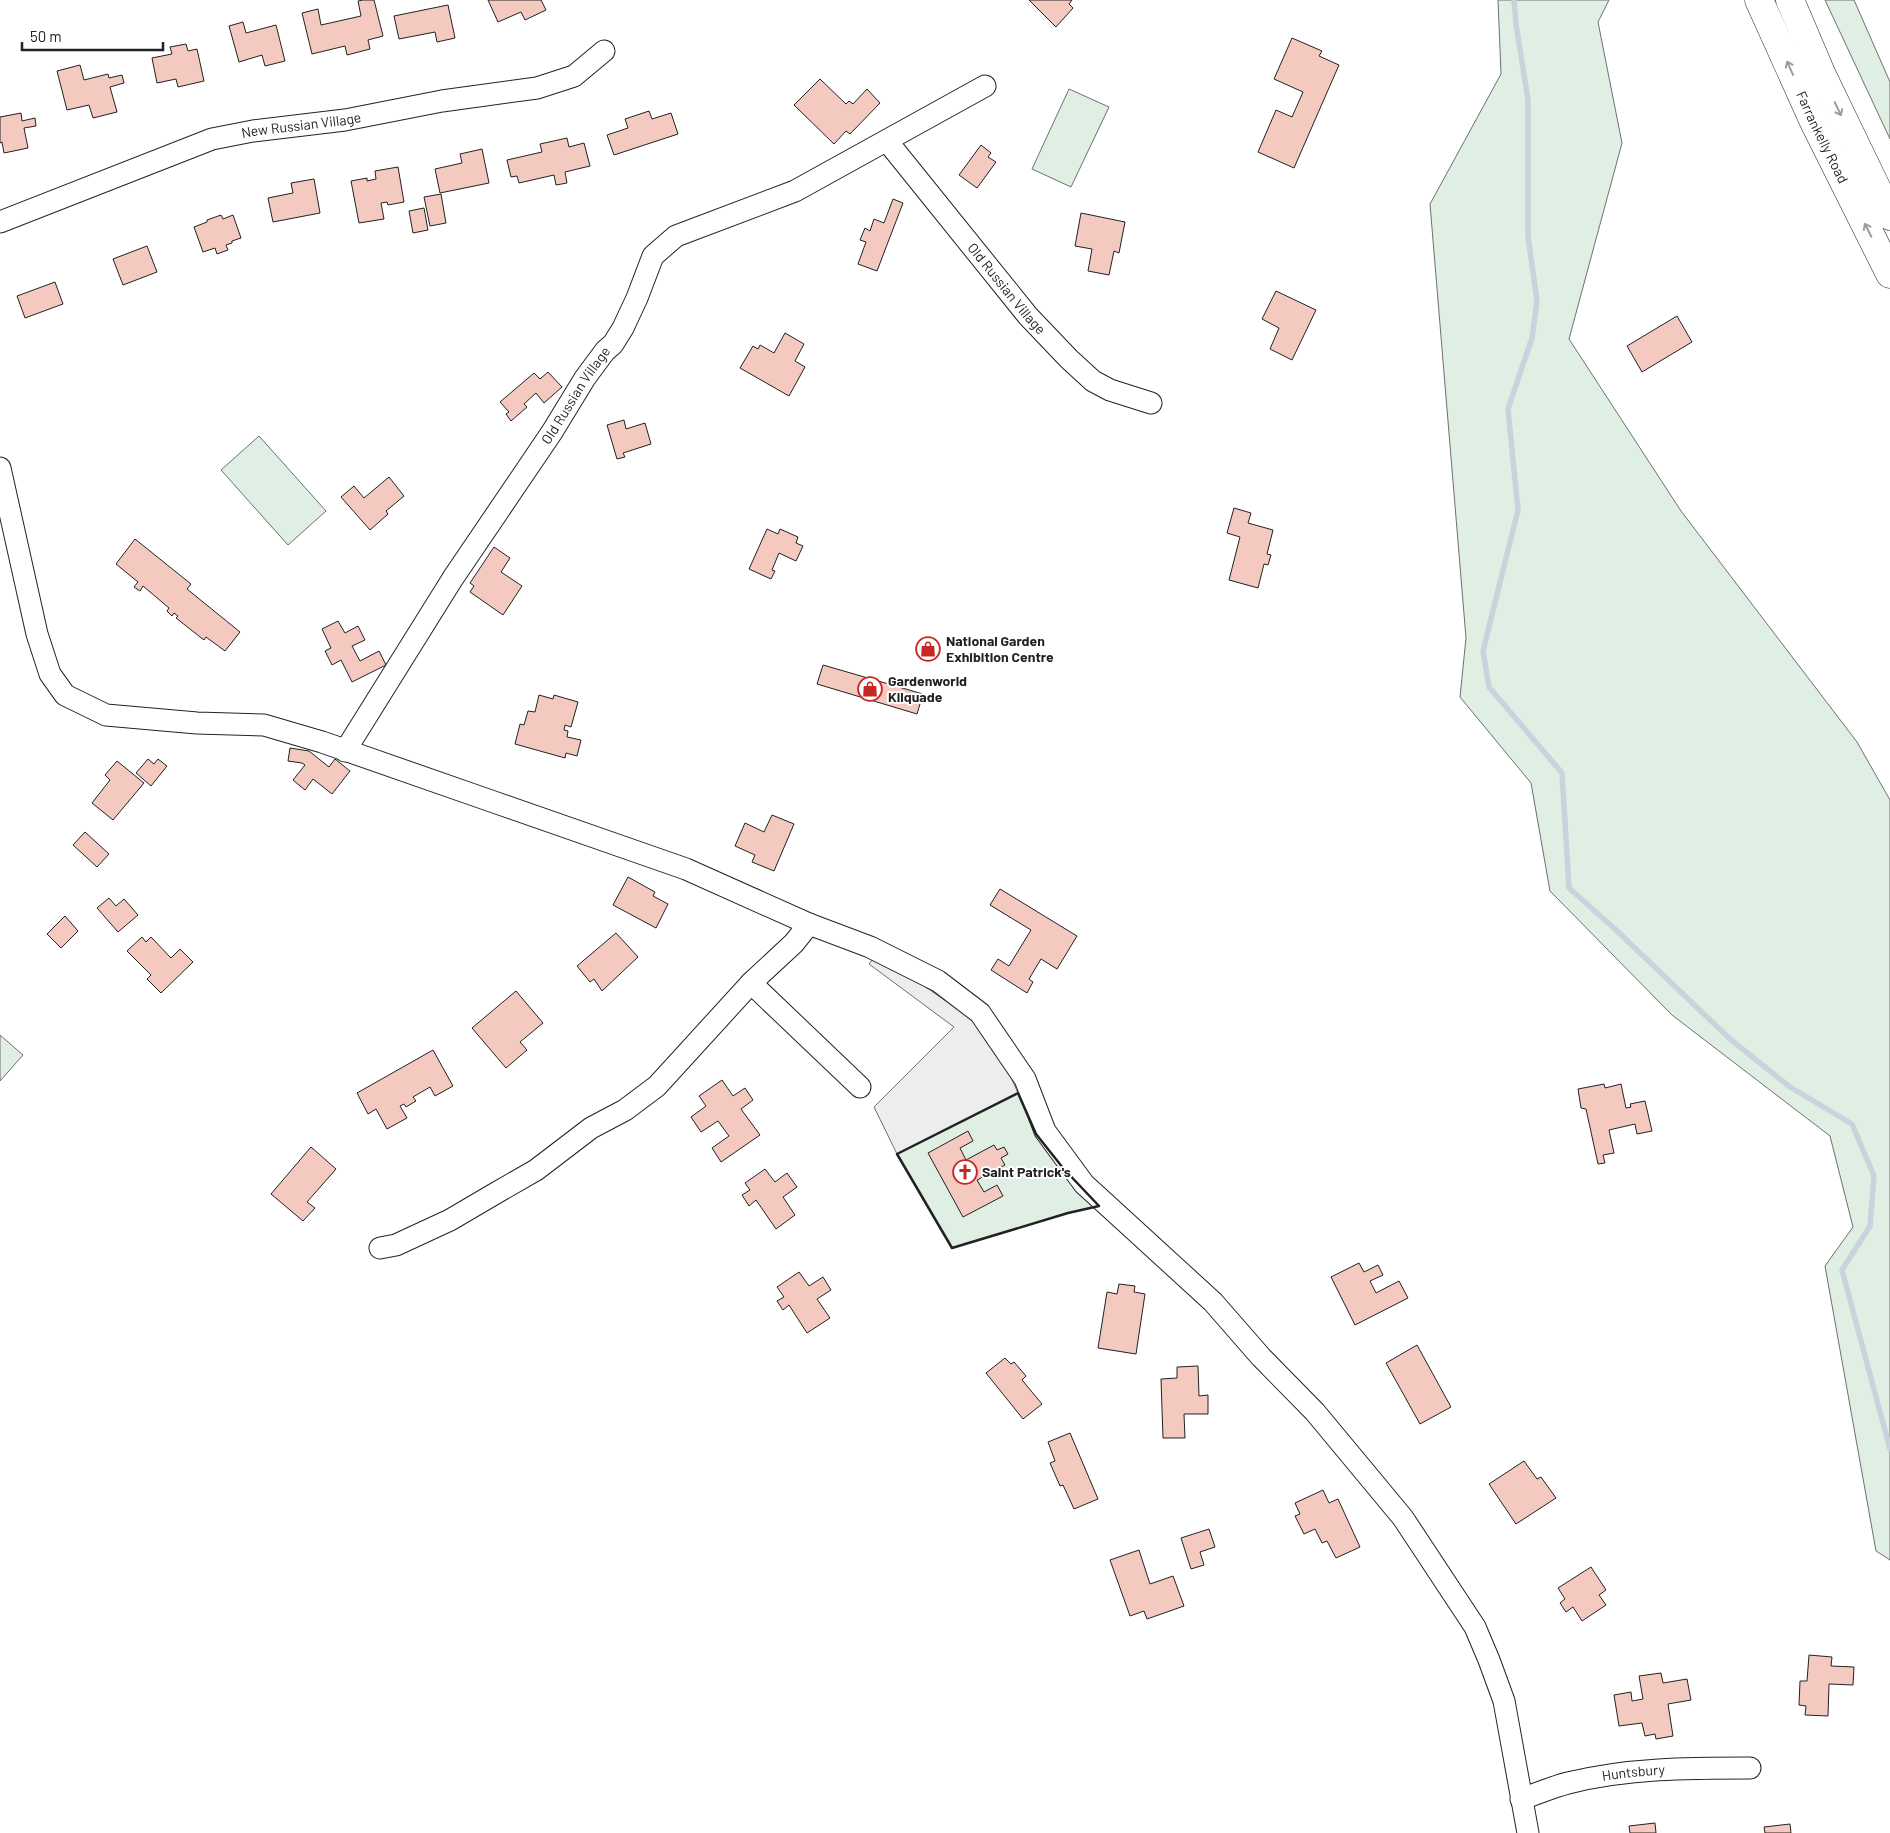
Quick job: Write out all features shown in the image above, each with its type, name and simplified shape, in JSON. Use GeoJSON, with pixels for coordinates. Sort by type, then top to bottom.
{"type":"FeatureCollection","features":[{"type":"Feature","properties":{"kind":"main road","name":"Farrankelly Road"},"geometry":{"type":"LineString","coordinates":[[1759,0],[1814,122],[1890,274]]}},
{"type":"Feature","properties":{"kind":"main road","name":"Farrankelly Road"},"geometry":{"type":"LineString","coordinates":[[1790,0],[1821,73],[1890,216]]}},
{"type":"Feature","properties":{"kind":"street","name":"New Russian Village"},"geometry":{"type":"LineString","coordinates":[[0,222],[212,139],[253,131],[345,120],[442,102],[537,88],[574,76],[604,51]]}},
{"type":"Feature","properties":{"kind":"street","name":"Old Russian Village"},"geometry":{"type":"LineString","coordinates":[[345,752],[453,578],[552,432],[585,378],[613,344],[623,328],[654,256],[676,236],[795,191],[985,86]]}},
{"type":"Feature","properties":{"kind":"street","name":"Old Russian Village"},"geometry":{"type":"LineString","coordinates":[[887,141],[1028,316],[1069,360],[1093,381],[1110,390],[1151,403]]}},
{"type":"Feature","properties":{"kind":"street"},"geometry":{"type":"LineString","coordinates":[[0,468],[37,634],[50,674],[65,695],[106,715],[197,723],[264,725],[322,742],[345,752],[686,869],[809,924],[870,947],[938,981],[980,1013],[1025,1080],[1045,1131],[1084,1184],[1213,1302],[1261,1357],[1315,1412],[1403,1518],[1475,1626],[1490,1660],[1504,1701],[1528,1833]]}},
{"type":"Feature","properties":{"kind":"street"},"geometry":{"type":"LineString","coordinates":[[380,1248],[396,1245],[450,1220],[536,1170],[591,1128],[625,1110],[657,1086],[751,983],[794,943],[809,924]]}},
{"type":"Feature","properties":{"kind":"street"},"geometry":{"type":"LineString","coordinates":[[751,983],[860,1087]]}},
{"type":"Feature","properties":{"kind":"street","name":"Huntsbury"},"geometry":{"type":"LineString","coordinates":[[1521,1799],[1568,1783],[1666,1768],[1750,1768]]}},
{"type":"Feature","properties":{"kind":"green space"},"geometry":{"type":"Polygon","coordinates":[[[1498,0],[1609,0],[1598,22],[1622,143],[1569,339],[1681,511],[1857,742],[1890,800],[1890,1560],[1876,1551],[1825,1266],[1853,1227],[1830,1136],[1672,1015],[1550,891],[1531,783],[1460,697],[1466,638],[1430,204],[1501,74],[1498,0]]]}},
{"type":"Feature","properties":{"kind":"green space"},"geometry":{"type":"Polygon","coordinates":[[[1825,0],[1854,0],[1890,82],[1890,139],[1825,0]]]}},
{"type":"Feature","properties":{"kind":"green space"},"geometry":{"type":"Polygon","coordinates":[[[1069,89],[1109,107],[1071,187],[1032,169],[1069,89]]]}},
{"type":"Feature","properties":{"kind":"green space"},"geometry":{"type":"Polygon","coordinates":[[[259,436],[326,511],[288,545],[221,470],[259,436]]]}},
{"type":"Feature","properties":{"kind":"green space"},"geometry":{"type":"Polygon","coordinates":[[[0,1035],[23,1055],[0,1081],[0,1035]]]}},
{"type":"Feature","properties":{"kind":"green space"},"geometry":{"type":"Polygon","coordinates":[[[1018,1093],[1036,1134],[1099,1206],[1068,1213],[952,1248],[897,1154],[1018,1093]]]}},
{"type":"Feature","properties":{"kind":"shaded area"},"geometry":{"type":"Polygon","coordinates":[[[877,954],[990,1031],[1018,1093],[897,1154],[874,1107],[954,1027],[869,964],[877,954]]]}},
{"type":"Feature","properties":{"kind":"building"},"geometry":{"type":"Polygon","coordinates":[[[374,0],[383,36],[368,40],[370,49],[347,55],[345,46],[312,54],[302,13],[318,9],[321,25],[361,16],[358,1],[374,0]]]}},
{"type":"Feature","properties":{"kind":"building"},"geometry":{"type":"Polygon","coordinates":[[[488,0],[541,0],[546,10],[525,20],[521,12],[498,22],[488,0]]]}},
{"type":"Feature","properties":{"kind":"building"},"geometry":{"type":"Polygon","coordinates":[[[1029,0],[1072,0],[1069,4],[1073,8],[1056,27],[1029,0]]]}},
{"type":"Feature","properties":{"kind":"building"},"geometry":{"type":"Polygon","coordinates":[[[448,5],[455,38],[437,42],[435,32],[399,39],[394,16],[448,5]]]}},
{"type":"Feature","properties":{"kind":"building"},"geometry":{"type":"Polygon","coordinates":[[[243,22],[246,33],[276,25],[285,61],[265,66],[262,55],[239,62],[229,26],[243,22]]]}},
{"type":"Feature","properties":{"kind":"building"},"geometry":{"type":"Polygon","coordinates":[[[1292,38],[1322,51],[1319,56],[1339,65],[1294,168],[1258,152],[1276,110],[1292,117],[1303,92],[1274,79],[1292,38]]]}},
{"type":"Feature","properties":{"kind":"building"},"geometry":{"type":"Polygon","coordinates":[[[186,44],[188,51],[197,49],[204,81],[178,87],[176,79],[157,83],[152,58],[172,54],[170,47],[186,44]]]}},
{"type":"Feature","properties":{"kind":"building"},"geometry":{"type":"Polygon","coordinates":[[[80,65],[84,80],[108,74],[109,78],[122,75],[124,83],[110,87],[117,112],[93,118],[89,105],[67,110],[57,71],[80,65]]]}},
{"type":"Feature","properties":{"kind":"building"},"geometry":{"type":"Polygon","coordinates":[[[820,79],[846,104],[849,101],[853,104],[867,89],[880,103],[850,134],[846,131],[834,144],[794,105],[820,79]]]}},
{"type":"Feature","properties":{"kind":"building"},"geometry":{"type":"Polygon","coordinates":[[[649,111],[652,119],[671,113],[678,134],[614,155],[607,135],[628,128],[625,119],[649,111]]]}},
{"type":"Feature","properties":{"kind":"building"},"geometry":{"type":"Polygon","coordinates":[[[21,113],[22,121],[35,118],[36,126],[24,128],[28,148],[4,153],[2,142],[0,143],[0,117],[21,113]]]}},
{"type":"Feature","properties":{"kind":"building"},"geometry":{"type":"Polygon","coordinates":[[[567,138],[569,147],[584,143],[590,166],[565,172],[567,183],[556,185],[554,175],[519,183],[517,176],[511,177],[507,160],[542,152],[540,144],[567,138]]]}},
{"type":"Feature","properties":{"kind":"building"},"geometry":{"type":"Polygon","coordinates":[[[981,145],[991,153],[988,157],[996,162],[977,188],[959,175],[981,145]]]}},
{"type":"Feature","properties":{"kind":"building"},"geometry":{"type":"Polygon","coordinates":[[[482,149],[489,183],[440,193],[435,169],[462,163],[460,154],[482,149]]]}},
{"type":"Feature","properties":{"kind":"building"},"geometry":{"type":"Polygon","coordinates":[[[398,167],[404,202],[388,205],[387,202],[381,203],[384,219],[359,223],[351,181],[367,178],[367,181],[376,179],[375,171],[398,167]]]}},
{"type":"Feature","properties":{"kind":"building"},"geometry":{"type":"Polygon","coordinates":[[[314,179],[320,213],[273,222],[268,198],[293,193],[291,183],[314,179]]]}},
{"type":"Feature","properties":{"kind":"building"},"geometry":{"type":"Polygon","coordinates":[[[441,194],[446,223],[430,226],[424,197],[441,194]]]}},
{"type":"Feature","properties":{"kind":"building"},"geometry":{"type":"Polygon","coordinates":[[[893,199],[903,203],[877,271],[858,264],[866,242],[860,240],[865,228],[870,231],[874,219],[884,223],[893,199]]]}},
{"type":"Feature","properties":{"kind":"building"},"geometry":{"type":"Polygon","coordinates":[[[424,208],[428,230],[413,233],[409,211],[424,208]]]}},
{"type":"Feature","properties":{"kind":"building"},"geometry":{"type":"Polygon","coordinates":[[[1081,213],[1125,222],[1119,253],[1114,251],[1109,275],[1088,271],[1092,249],[1075,246],[1081,213]]]}},
{"type":"Feature","properties":{"kind":"building"},"geometry":{"type":"Polygon","coordinates":[[[221,215],[223,219],[233,215],[241,238],[226,245],[228,250],[217,254],[215,248],[203,252],[194,227],[221,215]]]}},
{"type":"Feature","properties":{"kind":"building"},"geometry":{"type":"Polygon","coordinates":[[[147,246],[157,272],[123,285],[113,259],[147,246]]]}},
{"type":"Feature","properties":{"kind":"building"},"geometry":{"type":"Polygon","coordinates":[[[55,282],[63,304],[25,318],[17,296],[55,282]]]}},
{"type":"Feature","properties":{"kind":"building"},"geometry":{"type":"Polygon","coordinates":[[[1276,291],[1316,310],[1292,360],[1270,349],[1279,328],[1262,319],[1276,291]]]}},
{"type":"Feature","properties":{"kind":"building"},"geometry":{"type":"Polygon","coordinates":[[[1677,316],[1692,342],[1642,372],[1627,346],[1677,316]]]}},
{"type":"Feature","properties":{"kind":"building"},"geometry":{"type":"Polygon","coordinates":[[[785,333],[804,344],[795,361],[805,367],[789,396],[740,368],[753,346],[758,349],[760,345],[774,353],[785,333]]]}},
{"type":"Feature","properties":{"kind":"building"},"geometry":{"type":"Polygon","coordinates":[[[548,372],[562,387],[544,403],[536,393],[524,404],[527,407],[511,421],[506,414],[509,412],[500,402],[534,373],[540,379],[548,372]]]}},
{"type":"Feature","properties":{"kind":"building"},"geometry":{"type":"Polygon","coordinates":[[[624,420],[626,429],[645,423],[651,444],[623,453],[625,457],[617,459],[607,425],[624,420]]]}},
{"type":"Feature","properties":{"kind":"building"},"geometry":{"type":"Polygon","coordinates":[[[389,477],[404,496],[386,511],[388,514],[370,530],[341,497],[354,486],[364,498],[389,477]]]}},
{"type":"Feature","properties":{"kind":"building"},"geometry":{"type":"Polygon","coordinates":[[[1234,508],[1251,513],[1248,523],[1273,530],[1267,554],[1271,555],[1268,565],[1264,564],[1258,588],[1229,580],[1240,537],[1227,533],[1234,508]]]}},
{"type":"Feature","properties":{"kind":"building"},"geometry":{"type":"Polygon","coordinates":[[[767,529],[778,534],[780,529],[798,537],[796,543],[803,546],[796,561],[779,553],[772,570],[775,571],[771,579],[749,569],[767,529]]]}},
{"type":"Feature","properties":{"kind":"building"},"geometry":{"type":"Polygon","coordinates":[[[135,539],[191,584],[187,589],[240,632],[225,651],[206,637],[204,640],[176,618],[178,616],[174,613],[172,616],[167,611],[169,608],[143,586],[140,591],[134,587],[138,582],[116,564],[135,539]]]}},
{"type":"Feature","properties":{"kind":"building"},"geometry":{"type":"Polygon","coordinates":[[[494,547],[510,558],[501,572],[522,586],[503,615],[470,592],[474,586],[470,583],[494,547]]]}},
{"type":"Feature","properties":{"kind":"building"},"geometry":{"type":"Polygon","coordinates":[[[338,621],[345,633],[358,626],[365,640],[352,646],[360,661],[379,651],[386,665],[352,682],[341,660],[332,665],[325,651],[331,648],[322,629],[338,621]]]}},
{"type":"Feature","properties":{"kind":"building","name":"Gardenworld Kilquade"},"geometry":{"type":"Polygon","coordinates":[[[823,665],[923,694],[917,714],[817,684],[823,665]]]}},
{"type":"Feature","properties":{"kind":"building"},"geometry":{"type":"Polygon","coordinates":[[[539,695],[553,699],[554,695],[578,702],[571,727],[565,725],[564,730],[568,731],[567,737],[581,740],[577,756],[566,753],[565,758],[515,744],[520,724],[524,725],[528,711],[535,712],[539,695]]]}},
{"type":"Feature","properties":{"kind":"building"},"geometry":{"type":"Polygon","coordinates":[[[290,748],[309,751],[329,767],[335,759],[350,771],[332,794],[313,779],[305,790],[293,780],[305,765],[288,761],[290,748]]]}},
{"type":"Feature","properties":{"kind":"building"},"geometry":{"type":"Polygon","coordinates":[[[148,759],[154,764],[158,759],[167,766],[151,786],[136,773],[148,759]]]}},
{"type":"Feature","properties":{"kind":"building"},"geometry":{"type":"Polygon","coordinates":[[[117,761],[144,783],[113,820],[92,803],[110,780],[105,775],[117,761]]]}},
{"type":"Feature","properties":{"kind":"building"},"geometry":{"type":"Polygon","coordinates":[[[772,815],[794,824],[774,871],[752,862],[755,855],[735,846],[745,823],[764,832],[772,815]]]}},
{"type":"Feature","properties":{"kind":"building"},"geometry":{"type":"Polygon","coordinates":[[[85,832],[109,854],[97,867],[73,845],[85,832]]]}},
{"type":"Feature","properties":{"kind":"building"},"geometry":{"type":"Polygon","coordinates":[[[628,877],[655,892],[653,896],[668,904],[656,928],[613,905],[628,877]]]}},
{"type":"Feature","properties":{"kind":"building"},"geometry":{"type":"Polygon","coordinates":[[[1000,889],[1077,936],[1057,969],[1041,959],[1029,979],[1033,982],[1027,993],[991,970],[998,959],[1009,966],[1031,930],[990,905],[1000,889]]]}},
{"type":"Feature","properties":{"kind":"building"},"geometry":{"type":"Polygon","coordinates":[[[109,898],[116,906],[124,899],[138,915],[118,932],[97,908],[109,898]]]}},
{"type":"Feature","properties":{"kind":"building"},"geometry":{"type":"Polygon","coordinates":[[[65,916],[78,931],[61,948],[47,934],[65,916]]]}},
{"type":"Feature","properties":{"kind":"building"},"geometry":{"type":"Polygon","coordinates":[[[616,933],[638,957],[602,991],[594,979],[590,982],[577,966],[616,933]]]}},
{"type":"Feature","properties":{"kind":"building"},"geometry":{"type":"Polygon","coordinates":[[[142,937],[146,942],[151,937],[171,958],[180,949],[193,962],[161,993],[147,979],[151,975],[127,951],[142,937]]]}},
{"type":"Feature","properties":{"kind":"building"},"geometry":{"type":"Polygon","coordinates":[[[516,991],[543,1023],[520,1042],[527,1050],[506,1068],[472,1028],[516,991]]]}},
{"type":"Feature","properties":{"kind":"building"},"geometry":{"type":"Polygon","coordinates":[[[433,1050],[453,1086],[435,1096],[430,1087],[413,1097],[416,1101],[406,1107],[404,1104],[400,1106],[407,1118],[387,1129],[376,1109],[368,1114],[357,1093],[433,1050]]]}},
{"type":"Feature","properties":{"kind":"building"},"geometry":{"type":"Polygon","coordinates":[[[722,1080],[733,1096],[745,1088],[753,1100],[741,1109],[760,1135],[721,1162],[712,1148],[729,1136],[718,1121],[701,1132],[691,1117],[706,1106],[699,1096],[722,1080]]]}},
{"type":"Feature","properties":{"kind":"building"},"geometry":{"type":"Polygon","coordinates":[[[1604,1084],[1605,1088],[1621,1084],[1626,1108],[1631,1107],[1630,1104],[1645,1101],[1652,1131],[1637,1134],[1635,1124],[1609,1130],[1614,1153],[1603,1155],[1605,1163],[1598,1164],[1586,1109],[1581,1108],[1578,1089],[1604,1084]]]}},
{"type":"Feature","properties":{"kind":"building","name":"Saint Patrick's"},"geometry":{"type":"Polygon","coordinates":[[[968,1131],[973,1141],[960,1148],[966,1160],[994,1145],[997,1150],[1004,1147],[1008,1154],[1001,1158],[1005,1165],[977,1180],[984,1192],[997,1185],[1003,1196],[963,1217],[928,1153],[968,1131]]]}},
{"type":"Feature","properties":{"kind":"building"},"geometry":{"type":"Polygon","coordinates":[[[311,1147],[336,1169],[307,1202],[315,1208],[303,1221],[271,1194],[311,1147]]]}},
{"type":"Feature","properties":{"kind":"building"},"geometry":{"type":"Polygon","coordinates":[[[765,1169],[775,1182],[787,1173],[797,1187],[783,1197],[795,1215],[776,1229],[756,1200],[749,1206],[742,1195],[750,1190],[745,1183],[765,1169]]]}},
{"type":"Feature","properties":{"kind":"building"},"geometry":{"type":"Polygon","coordinates":[[[1359,1263],[1364,1272],[1378,1265],[1383,1275],[1370,1281],[1376,1293],[1399,1281],[1408,1298],[1355,1325],[1331,1277],[1359,1263]]]}},
{"type":"Feature","properties":{"kind":"building"},"geometry":{"type":"Polygon","coordinates":[[[799,1272],[809,1286],[823,1277],[831,1290],[817,1299],[830,1318],[807,1333],[789,1305],[783,1310],[777,1301],[784,1297],[777,1287],[799,1272]]]}},
{"type":"Feature","properties":{"kind":"building"},"geometry":{"type":"Polygon","coordinates":[[[1119,1284],[1135,1286],[1134,1292],[1145,1294],[1136,1354],[1098,1348],[1107,1292],[1117,1294],[1119,1284]]]}},
{"type":"Feature","properties":{"kind":"building"},"geometry":{"type":"Polygon","coordinates":[[[1417,1345],[1451,1407],[1420,1424],[1386,1363],[1417,1345]]]}},
{"type":"Feature","properties":{"kind":"building"},"geometry":{"type":"Polygon","coordinates":[[[1005,1358],[1011,1364],[1014,1362],[1026,1376],[1022,1380],[1042,1404],[1023,1419],[986,1373],[1005,1358]]]}},
{"type":"Feature","properties":{"kind":"building"},"geometry":{"type":"Polygon","coordinates":[[[1198,1366],[1199,1396],[1208,1395],[1208,1414],[1184,1414],[1185,1438],[1163,1438],[1161,1379],[1177,1378],[1177,1367],[1198,1366]]]}},
{"type":"Feature","properties":{"kind":"building"},"geometry":{"type":"Polygon","coordinates":[[[1070,1433],[1098,1499],[1074,1509],[1063,1485],[1060,1486],[1050,1463],[1055,1461],[1048,1442],[1070,1433]]]}},
{"type":"Feature","properties":{"kind":"building"},"geometry":{"type":"Polygon","coordinates":[[[1524,1461],[1537,1479],[1541,1477],[1556,1498],[1516,1524],[1489,1484],[1524,1461]]]}},
{"type":"Feature","properties":{"kind":"building"},"geometry":{"type":"Polygon","coordinates":[[[1323,1490],[1329,1503],[1338,1499],[1360,1547],[1336,1558],[1327,1541],[1322,1543],[1315,1529],[1304,1534],[1295,1516],[1300,1514],[1295,1503],[1323,1490]]]}},
{"type":"Feature","properties":{"kind":"building"},"geometry":{"type":"Polygon","coordinates":[[[1209,1529],[1215,1547],[1200,1552],[1204,1565],[1191,1569],[1181,1538],[1209,1529]]]}},
{"type":"Feature","properties":{"kind":"building"},"geometry":{"type":"Polygon","coordinates":[[[1139,1550],[1150,1584],[1173,1576],[1184,1606],[1147,1619],[1144,1611],[1130,1616],[1110,1560],[1139,1550]]]}},
{"type":"Feature","properties":{"kind":"building"},"geometry":{"type":"Polygon","coordinates":[[[1591,1567],[1606,1590],[1599,1595],[1606,1605],[1582,1621],[1573,1607],[1566,1612],[1560,1603],[1565,1599],[1558,1588],[1591,1567]]]}},
{"type":"Feature","properties":{"kind":"building"},"geometry":{"type":"Polygon","coordinates":[[[1809,1655],[1832,1657],[1831,1666],[1854,1667],[1853,1685],[1829,1684],[1828,1716],[1805,1715],[1806,1706],[1799,1705],[1800,1681],[1807,1681],[1809,1655]]]}},
{"type":"Feature","properties":{"kind":"building"},"geometry":{"type":"Polygon","coordinates":[[[1661,1673],[1663,1683],[1687,1679],[1691,1700],[1668,1704],[1673,1736],[1656,1739],[1655,1734],[1645,1736],[1642,1723],[1619,1726],[1614,1695],[1631,1692],[1632,1701],[1643,1699],[1639,1676],[1661,1673]]]}},
{"type":"Feature","properties":{"kind":"building"},"geometry":{"type":"Polygon","coordinates":[[[1655,1823],[1656,1833],[1630,1833],[1629,1826],[1655,1823]]]}},
{"type":"Feature","properties":{"kind":"building"},"geometry":{"type":"Polygon","coordinates":[[[1790,1824],[1791,1833],[1765,1833],[1764,1827],[1790,1824]]]}},
{"type":"Feature","properties":{"kind":"waterway"},"geometry":{"type":"LineString","coordinates":[[1514,0],[1528,100],[1528,236],[1537,301],[1532,338],[1508,409],[1518,510],[1483,651],[1489,687],[1562,773],[1569,888],[1616,930],[1730,1039],[1790,1087],[1852,1124],[1874,1176],[1870,1226],[1842,1270],[1890,1449]]}},
{"type":"Feature","properties":{"kind":"wall"},"geometry":{"type":"LineString","coordinates":[[1018,1093],[1036,1134],[1063,1168],[1099,1206],[1068,1213],[952,1248],[897,1154],[1018,1093]]}},
{"type":"Feature","properties":{"kind":"place","name":"National Garden Exhibition Centre"},"geometry":{"type":"Point","coordinates":[928,649]}},
{"type":"Feature","properties":{"kind":"place","name":"Gardenworld Kilquade"},"geometry":{"type":"Point","coordinates":[870,689]}},
{"type":"Feature","properties":{"kind":"place","name":"Saint Patrick's"},"geometry":{"type":"Point","coordinates":[965,1172]}}]}
